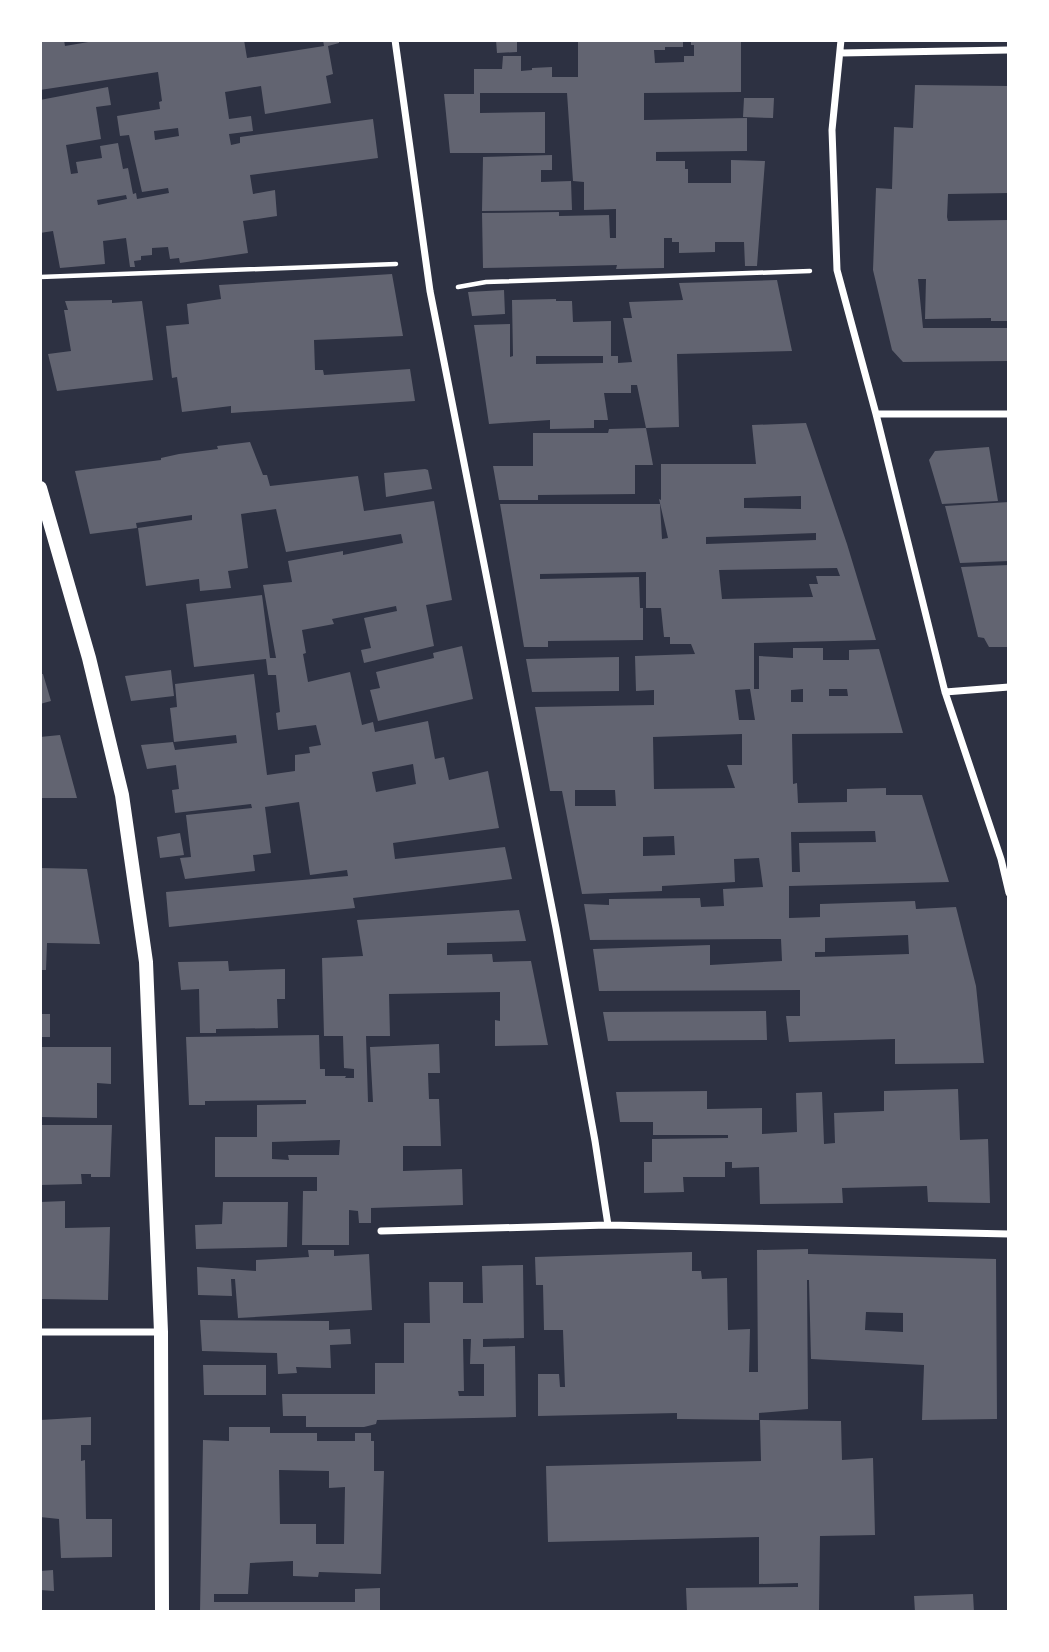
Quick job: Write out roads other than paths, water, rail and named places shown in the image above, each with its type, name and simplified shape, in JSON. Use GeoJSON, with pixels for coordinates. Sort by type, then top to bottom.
{"type":"FeatureCollection","features":[{"type":"Feature","properties":{"kind":"main road"},"geometry":{"type":"LineString","coordinates":[[40,488],[89,658],[122,795],[145,949],[161,1332],[162,1612]]}},
{"type":"Feature","properties":{"kind":"street"},"geometry":{"type":"LineString","coordinates":[[394,40],[430,291],[556,928],[596,1141],[608,1225]]}},
{"type":"Feature","properties":{"kind":"street"},"geometry":{"type":"LineString","coordinates":[[841,40],[832,130],[837,270],[945,692],[1001,859],[1009,893]]}},
{"type":"Feature","properties":{"kind":"street"},"geometry":{"type":"LineString","coordinates":[[840,53],[1009,50]]}},
{"type":"Feature","properties":{"kind":"street"},"geometry":{"type":"LineString","coordinates":[[876,414],[1009,415]]}},
{"type":"Feature","properties":{"kind":"street"},"geometry":{"type":"LineString","coordinates":[[945,692],[1009,687]]}},
{"type":"Feature","properties":{"kind":"street"},"geometry":{"type":"LineString","coordinates":[[381,1231],[608,1225],[1009,1234]]}},
{"type":"Feature","properties":{"kind":"street"},"geometry":{"type":"LineString","coordinates":[[40,1332],[161,1332]]}}]}
